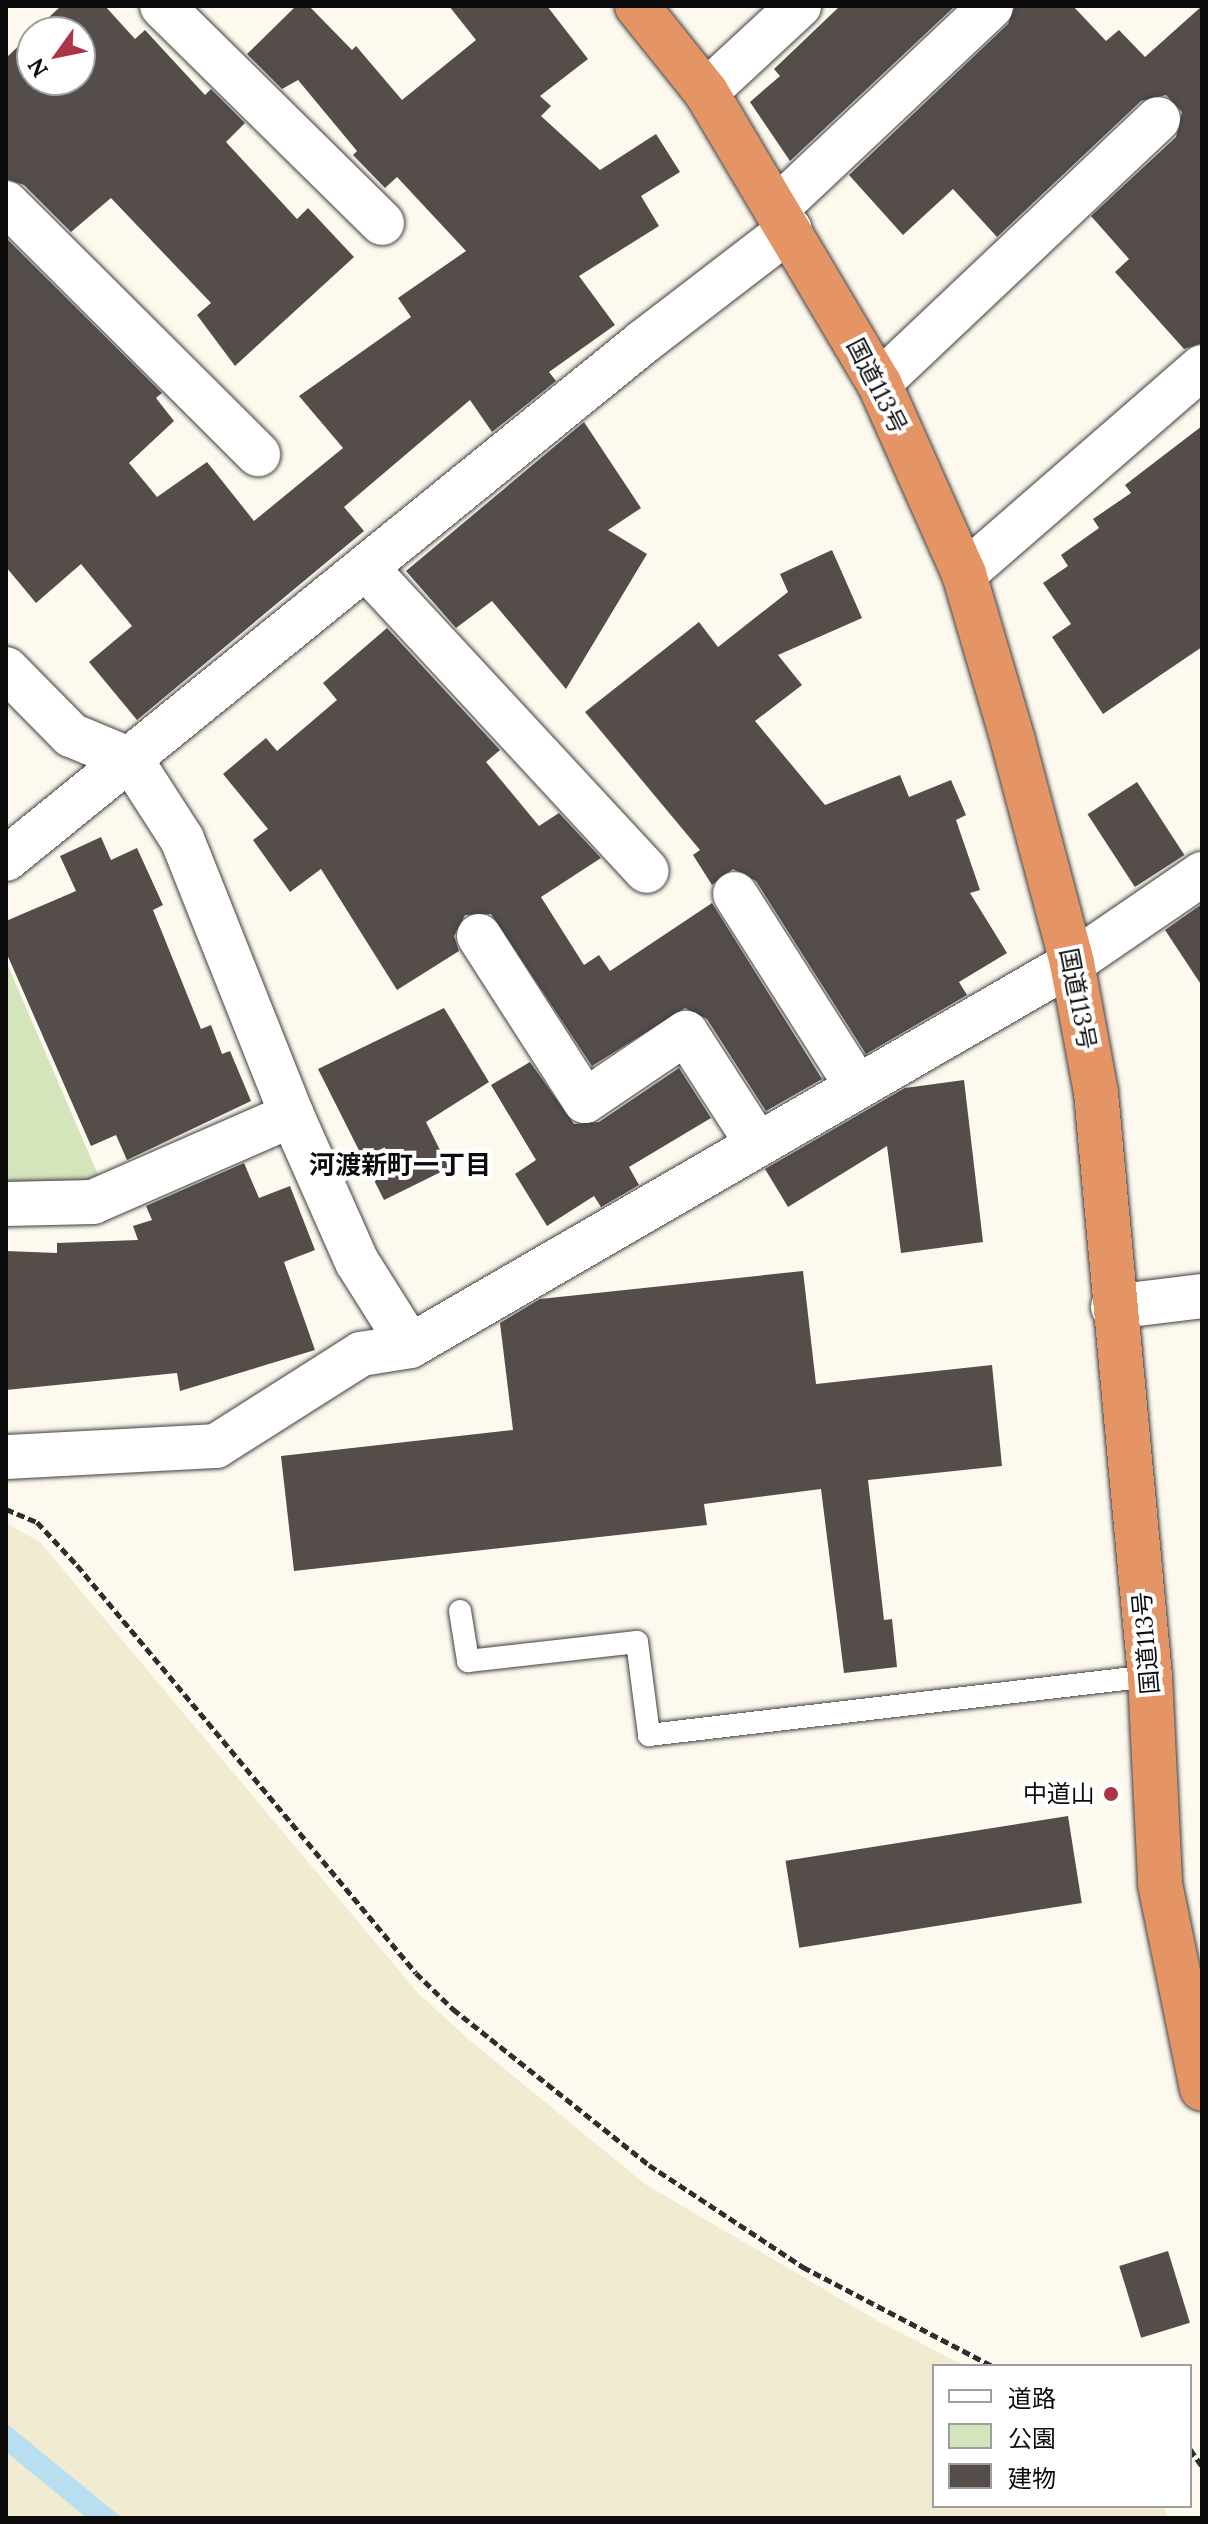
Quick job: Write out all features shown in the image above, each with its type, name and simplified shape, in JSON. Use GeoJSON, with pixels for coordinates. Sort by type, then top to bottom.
{"type":"FeatureCollection","features":[{"type":"Feature","properties":{"kind":"highway","name":"国道113号"},"geometry":{"type":"LineString","coordinates":[[637,6],[706,92],[879,383],[964,574],[1072,963],[1096,1093],[1113,1307],[1150,1676],[1160,1884],[1202,2089]]}},
{"type":"Feature","properties":{"kind":"street"},"geometry":{"type":"LineString","coordinates":[[162,6],[382,223]]}},
{"type":"Feature","properties":{"kind":"street"},"geometry":{"type":"LineString","coordinates":[[706,92],[799,6]]}},
{"type":"Feature","properties":{"kind":"street"},"geometry":{"type":"LineString","coordinates":[[6,859],[88,788],[131,760],[368,570],[643,342],[784,219],[991,6]]}},
{"type":"Feature","properties":{"kind":"street"},"geometry":{"type":"LineString","coordinates":[[879,383],[1158,119]]}},
{"type":"Feature","properties":{"kind":"street"},"geometry":{"type":"LineString","coordinates":[[6,203],[258,454]]}},
{"type":"Feature","properties":{"kind":"street"},"geometry":{"type":"LineString","coordinates":[[964,574],[1202,367]]}},
{"type":"Feature","properties":{"kind":"street"},"geometry":{"type":"LineString","coordinates":[[368,570],[647,871]]}},
{"type":"Feature","properties":{"kind":"street"},"geometry":{"type":"LineString","coordinates":[[6,669],[71,735],[131,760],[182,839],[292,1115],[357,1262],[410,1346]]}},
{"type":"Feature","properties":{"kind":"street"},"geometry":{"type":"LineString","coordinates":[[6,1457],[216,1446],[361,1354],[410,1346],[856,1085],[1072,963],[1202,874]]}},
{"type":"Feature","properties":{"kind":"street"},"geometry":{"type":"LineString","coordinates":[[735,894],[856,1085]]}},
{"type":"Feature","properties":{"kind":"street"},"geometry":{"type":"LineString","coordinates":[[479,936],[585,1101],[686,1033],[757,1143]]}},
{"type":"Feature","properties":{"kind":"street"},"geometry":{"type":"LineString","coordinates":[[6,1204],[93,1202],[292,1115]]}},
{"type":"Feature","properties":{"kind":"street"},"geometry":{"type":"LineString","coordinates":[[1113,1307],[1202,1296]]}},
{"type":"Feature","properties":{"kind":"lane"},"geometry":{"type":"LineString","coordinates":[[460,1611],[468,1661],[637,1642],[649,1735],[1150,1676]]}},
{"type":"Feature","properties":{"kind":"path"},"geometry":{"type":"LineString","coordinates":[[6,1509],[37,1522],[77,1565],[416,1973],[453,2009],[649,2165],[803,2267],[988,2364]]}},
{"type":"Feature","properties":{"kind":"shaded area"},"geometry":{"type":"Polygon","coordinates":[[[6,1523],[40,1542],[417,1992],[467,2038],[645,2184],[878,2321],[961,2364],[932,2364],[932,2508],[1164,2508],[1169,2518],[6,2518],[6,1523]]]}},
{"type":"Feature","properties":{"kind":"green space"},"geometry":{"type":"Polygon","coordinates":[[[6,961],[99,1177],[65,1184],[6,1184],[6,961]]]}},
{"type":"Feature","properties":{"kind":"water"},"geometry":{"type":"Polygon","coordinates":[[[6,2423],[122,2518],[87,2518],[6,2452],[6,2423]]]}},
{"type":"Feature","properties":{"kind":"building"},"geometry":{"type":"Polygon","coordinates":[[[61,6],[105,6],[135,39],[145,30],[205,95],[211,89],[245,123],[226,142],[297,219],[308,208],[354,257],[235,366],[197,315],[211,303],[111,198],[71,232],[24,185],[6,179],[6,58],[16,48],[16,96],[96,96],[96,16],[50,16],[61,6]]]}},
{"type":"Feature","properties":{"kind":"building"},"geometry":{"type":"Polygon","coordinates":[[[296,6],[309,6],[352,50],[356,46],[402,100],[476,40],[449,6],[547,6],[588,59],[540,96],[551,106],[541,116],[600,170],[656,134],[680,172],[641,196],[659,226],[579,276],[615,325],[549,372],[556,381],[492,432],[470,400],[344,507],[364,531],[137,720],[89,662],[132,626],[81,564],[36,603],[6,567],[6,238],[162,393],[156,398],[174,421],[129,463],[157,497],[207,462],[254,521],[343,448],[299,396],[411,317],[398,298],[466,251],[397,177],[385,188],[353,155],[357,151],[298,80],[282,89],[247,54],[296,6]]]}},
{"type":"Feature","properties":{"kind":"building"},"geometry":{"type":"Polygon","coordinates":[[[840,6],[955,6],[790,161],[750,102],[780,76],[774,69],[840,6]]]}},
{"type":"Feature","properties":{"kind":"building"},"geometry":{"type":"Polygon","coordinates":[[[1015,6],[1073,6],[1106,41],[1119,30],[1145,57],[1202,6],[1202,343],[1184,349],[1115,272],[1129,259],[1091,216],[1176,137],[1182,112],[1166,95],[1141,101],[997,237],[953,189],[903,235],[849,175],[1008,24],[1015,6]]]}},
{"type":"Feature","properties":{"kind":"building"},"geometry":{"type":"Polygon","coordinates":[[[584,422],[641,508],[608,530],[647,554],[566,689],[492,601],[456,628],[406,571],[584,422]]]}},
{"type":"Feature","properties":{"kind":"building"},"geometry":{"type":"Polygon","coordinates":[[[1202,426],[1202,647],[1103,714],[1052,637],[1071,624],[1043,583],[1068,566],[1061,555],[1099,528],[1093,519],[1131,493],[1125,485],[1202,426]]]}},
{"type":"Feature","properties":{"kind":"building"},"geometry":{"type":"Polygon","coordinates":[[[832,550],[862,618],[778,655],[802,685],[755,721],[825,805],[900,775],[909,797],[951,780],[966,815],[956,820],[980,890],[970,893],[1007,953],[959,982],[967,995],[866,1054],[756,881],[733,869],[712,885],[693,855],[700,850],[585,712],[699,622],[718,647],[788,592],[780,574],[832,550]]]}},
{"type":"Feature","properties":{"kind":"building"},"geometry":{"type":"Polygon","coordinates":[[[387,628],[500,750],[486,762],[539,826],[559,813],[601,858],[541,897],[584,965],[599,955],[610,971],[712,903],[822,1079],[766,1111],[707,1019],[685,1008],[592,1066],[491,914],[465,915],[454,936],[459,951],[397,990],[321,869],[290,892],[253,840],[268,829],[223,774],[266,738],[277,751],[337,700],[323,683],[387,628]]]}},
{"type":"Feature","properties":{"kind":"building"},"geometry":{"type":"Polygon","coordinates":[[[1137,782],[1184,855],[1135,887],[1088,814],[1137,782]]]}},
{"type":"Feature","properties":{"kind":"building"},"geometry":{"type":"Polygon","coordinates":[[[101,837],[111,860],[137,848],[163,905],[153,910],[201,1029],[211,1025],[222,1054],[230,1051],[251,1101],[127,1160],[116,1135],[91,1146],[6,952],[6,921],[76,891],[60,856],[101,837]]]}},
{"type":"Feature","properties":{"kind":"building"},"geometry":{"type":"Polygon","coordinates":[[[1202,904],[1202,986],[1165,930],[1202,904]]]}},
{"type":"Feature","properties":{"kind":"building"},"geometry":{"type":"Polygon","coordinates":[[[444,1008],[489,1082],[426,1122],[449,1168],[384,1200],[318,1069],[444,1008]]]}},
{"type":"Feature","properties":{"kind":"building"},"geometry":{"type":"Polygon","coordinates":[[[530,1062],[574,1124],[599,1122],[679,1068],[711,1118],[629,1167],[639,1185],[601,1207],[594,1196],[547,1226],[515,1174],[536,1160],[491,1085],[530,1062]]]}},
{"type":"Feature","properties":{"kind":"building"},"geometry":{"type":"Polygon","coordinates":[[[964,1080],[983,1242],[901,1253],[887,1146],[788,1207],[765,1169],[905,1088],[964,1080]]]}},
{"type":"Feature","properties":{"kind":"building"},"geometry":{"type":"Polygon","coordinates":[[[244,1163],[259,1198],[290,1186],[315,1250],[284,1262],[315,1350],[180,1391],[177,1373],[6,1390],[6,1251],[57,1253],[57,1243],[138,1240],[133,1226],[152,1220],[146,1206],[244,1163]]]}},
{"type":"Feature","properties":{"kind":"building"},"geometry":{"type":"Polygon","coordinates":[[[803,1271],[816,1384],[992,1365],[1002,1466],[868,1480],[884,1620],[892,1619],[897,1667],[844,1673],[821,1489],[704,1504],[707,1525],[294,1571],[281,1456],[513,1430],[500,1323],[540,1299],[803,1271]]]}},
{"type":"Feature","properties":{"kind":"building"},"geometry":{"type":"Polygon","coordinates":[[[1068,1816],[1082,1903],[799,1948],[786,1861],[1068,1816]]]}},
{"type":"Feature","properties":{"kind":"building"},"geometry":{"type":"Polygon","coordinates":[[[1168,2251],[1190,2323],[1141,2338],[1119,2266],[1168,2251]]]}},
{"type":"Feature","properties":{"kind":"place","name":"中道山"},"geometry":{"type":"Point","coordinates":[1111,1794]}},
{"type":"Feature","properties":{"kind":"district","name":"河渡新町一丁目"},"geometry":{"type":"Point","coordinates":[400,1165]}}]}
